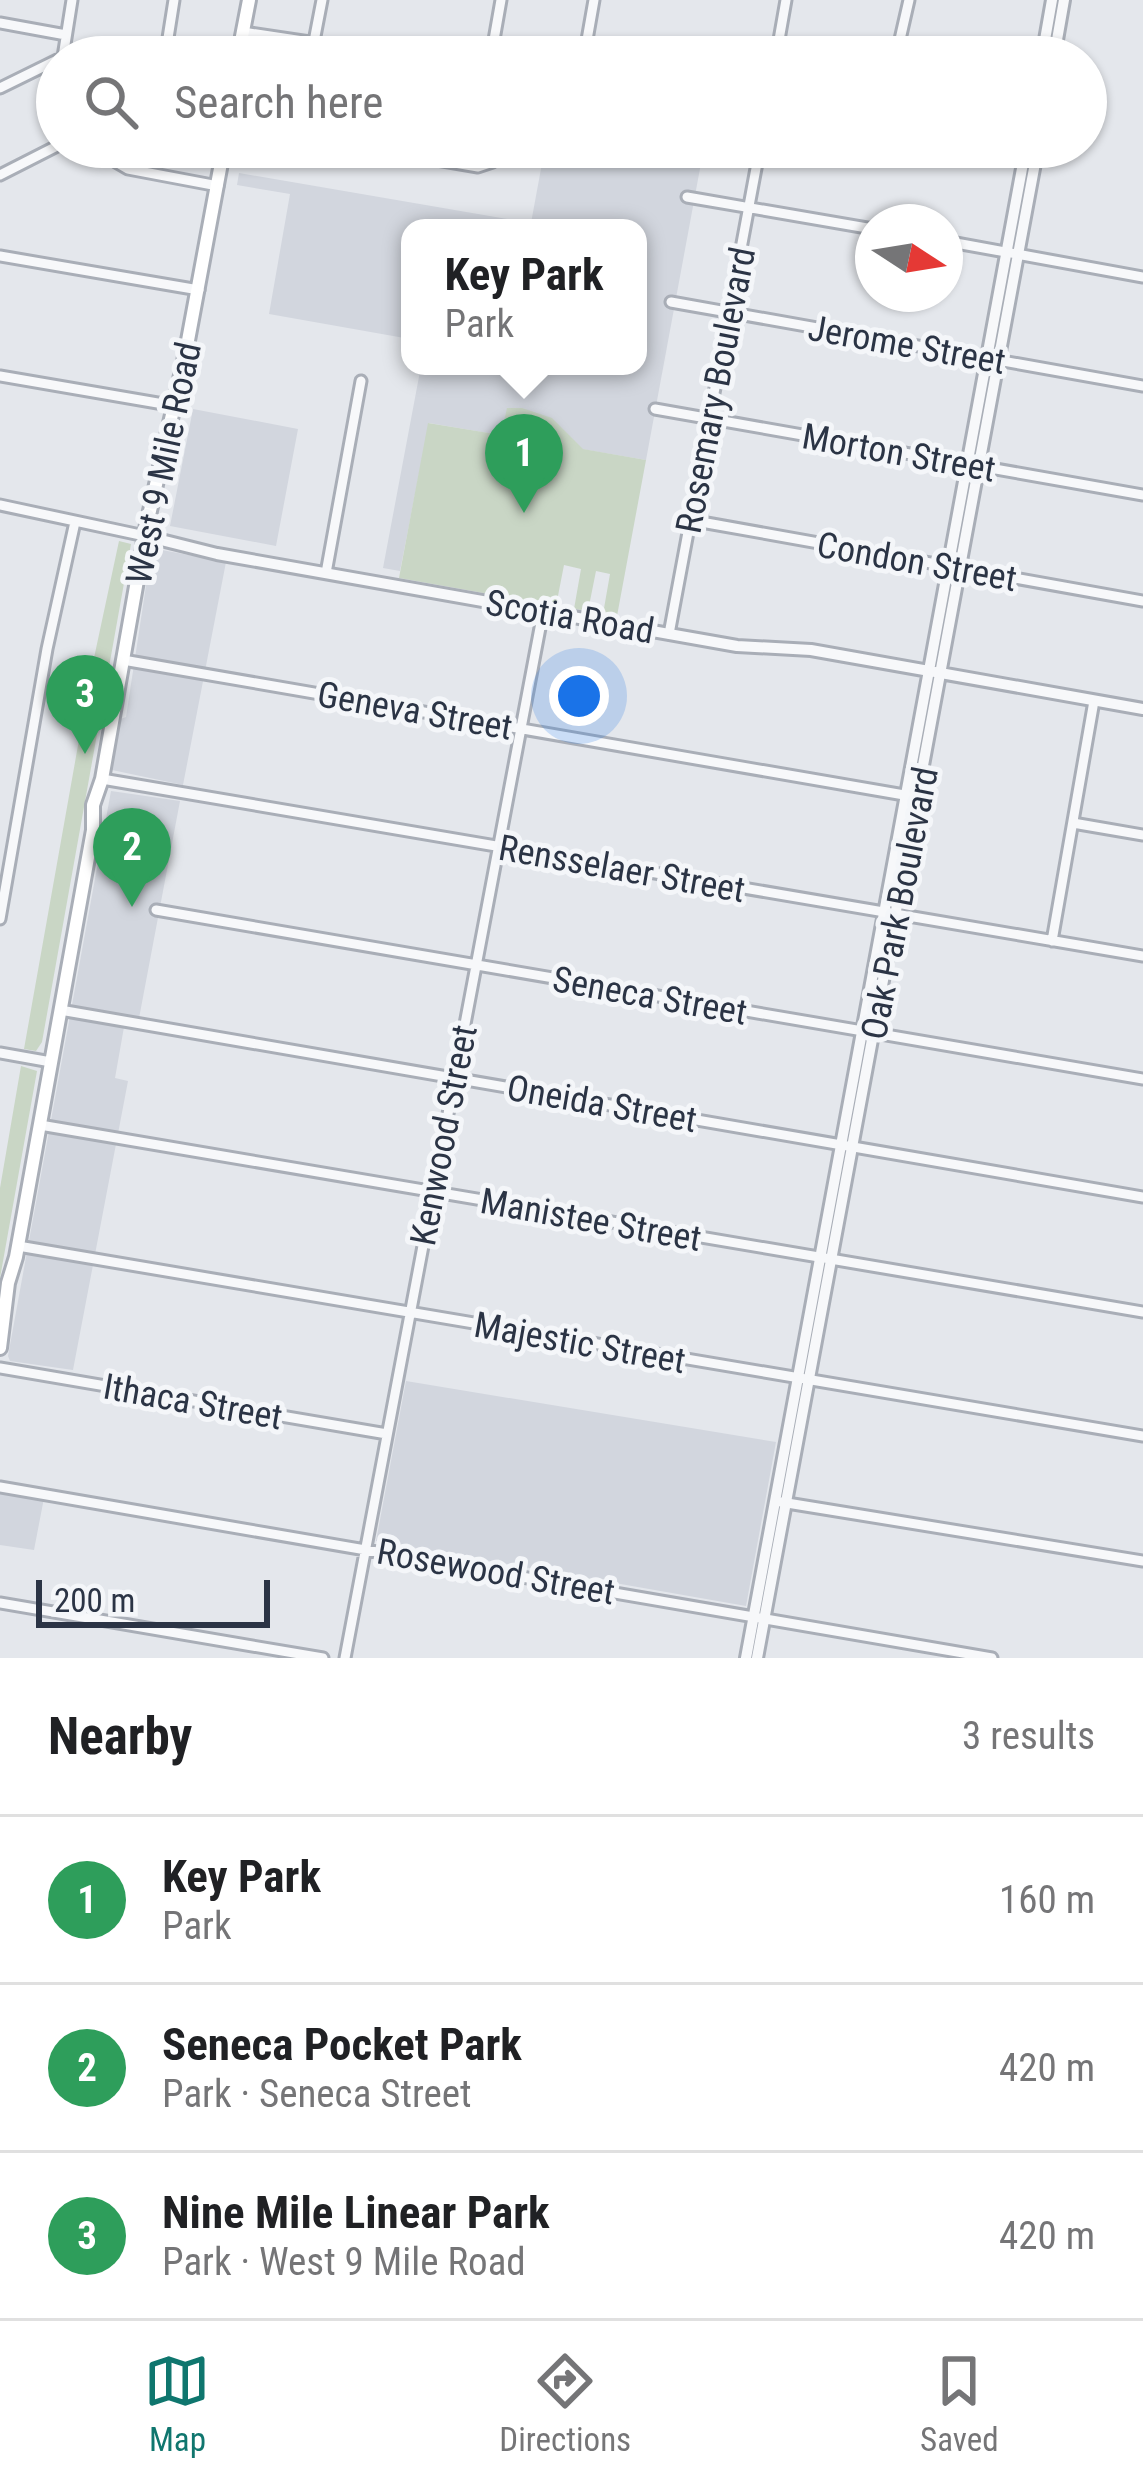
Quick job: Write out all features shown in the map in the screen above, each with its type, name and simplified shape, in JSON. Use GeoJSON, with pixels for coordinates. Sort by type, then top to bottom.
{"type":"FeatureCollection","features":[{"type":"Feature","properties":{"kind":"main road"},"geometry":{"type":"LineString","coordinates":[[241,36],[249,0]]}},
{"type":"Feature","properties":{"kind":"main road","name":"West 9 Mile Road"},"geometry":{"type":"LineString","coordinates":[[0,1348],[17,1277],[17,1251],[93,830],[103,797],[102,779],[145,536],[221,168]]}},
{"type":"Feature","properties":{"kind":"street"},"geometry":{"type":"LineString","coordinates":[[0,23],[66,35],[72,0]]}},
{"type":"Feature","properties":{"kind":"street"},"geometry":{"type":"LineString","coordinates":[[169,36],[174,0]]}},
{"type":"Feature","properties":{"kind":"street"},"geometry":{"type":"LineString","coordinates":[[315,36],[322,0]]}},
{"type":"Feature","properties":{"kind":"street"},"geometry":{"type":"LineString","coordinates":[[495,36],[501,0]]}},
{"type":"Feature","properties":{"kind":"street"},"geometry":{"type":"LineString","coordinates":[[588,36],[594,0]]}},
{"type":"Feature","properties":{"kind":"street"},"geometry":{"type":"LineString","coordinates":[[779,36],[785,0]]}},
{"type":"Feature","properties":{"kind":"street"},"geometry":{"type":"LineString","coordinates":[[902,36],[909,0]]}},
{"type":"Feature","properties":{"kind":"street"},"geometry":{"type":"LineString","coordinates":[[1052,0],[1054,36]]}},
{"type":"Feature","properties":{"kind":"street"},"geometry":{"type":"LineString","coordinates":[[1049,36],[1064,0]]}},
{"type":"Feature","properties":{"kind":"street"},"geometry":{"type":"LineString","coordinates":[[242,32],[257,36]]}},
{"type":"Feature","properties":{"kind":"street"},"geometry":{"type":"LineString","coordinates":[[0,88],[36,70]]}},
{"type":"Feature","properties":{"kind":"street"},"geometry":{"type":"LineString","coordinates":[[0,175],[36,157]]}},
{"type":"Feature","properties":{"kind":"street"},"geometry":{"type":"LineString","coordinates":[[125,168],[218,186]]}},
{"type":"Feature","properties":{"kind":"street","name":"Rosemary Boulevard"},"geometry":{"type":"LineString","coordinates":[[669,634],[756,168]]}},
{"type":"Feature","properties":{"kind":"street","name":"Oak Park Boulevard"},"geometry":{"type":"LineString","coordinates":[[746,1658],[759,1616],[914,796],[1023,168]]}},
{"type":"Feature","properties":{"kind":"street","name":"Oak Park Boulevard"},"geometry":{"type":"LineString","coordinates":[[1012,253],[1032,168]]}},
{"type":"Feature","properties":{"kind":"street"},"geometry":{"type":"LineString","coordinates":[[687,196],[855,226]]}},
{"type":"Feature","properties":{"kind":"street"},"geometry":{"type":"LineString","coordinates":[[963,244],[1143,277]]}},
{"type":"Feature","properties":{"kind":"street"},"geometry":{"type":"LineString","coordinates":[[0,256],[199,290]]}},
{"type":"Feature","properties":{"kind":"street","name":"Jerome Street"},"geometry":{"type":"LineString","coordinates":[[671,302],[1143,386]]}},
{"type":"Feature","properties":{"kind":"street"},"geometry":{"type":"LineString","coordinates":[[0,376],[175,406]]}},
{"type":"Feature","properties":{"kind":"street"},"geometry":{"type":"LineString","coordinates":[[326,573],[361,382]]}},
{"type":"Feature","properties":{"kind":"street","name":"Morton Street"},"geometry":{"type":"LineString","coordinates":[[655,409],[1143,495]]}},
{"type":"Feature","properties":{"kind":"street","name":"Scotia Road"},"geometry":{"type":"LineString","coordinates":[[0,506],[206,552],[543,612],[766,650],[811,650],[1143,709]]}},
{"type":"Feature","properties":{"kind":"street","name":"Condon Street"},"geometry":{"type":"LineString","coordinates":[[690,520],[1143,601]]}},
{"type":"Feature","properties":{"kind":"street"},"geometry":{"type":"LineString","coordinates":[[0,919],[47,649],[75,522]]}},
{"type":"Feature","properties":{"kind":"street","name":"Kenwood Street"},"geometry":{"type":"LineString","coordinates":[[345,1658],[543,612]]}},
{"type":"Feature","properties":{"kind":"street","name":"Geneva Street"},"geometry":{"type":"LineString","coordinates":[[123,660],[914,796]]}},
{"type":"Feature","properties":{"kind":"street"},"geometry":{"type":"LineString","coordinates":[[1052,941],[1094,700]]}},
{"type":"Feature","properties":{"kind":"street","name":"Rensselaer Street"},"geometry":{"type":"LineString","coordinates":[[102,779],[1143,956]]}},
{"type":"Feature","properties":{"kind":"street"},"geometry":{"type":"LineString","coordinates":[[1072,823],[1143,835]]}},
{"type":"Feature","properties":{"kind":"street","name":"Seneca Street"},"geometry":{"type":"LineString","coordinates":[[156,910],[1143,1079]]}},
{"type":"Feature","properties":{"kind":"street","name":"Oneida Street"},"geometry":{"type":"LineString","coordinates":[[60,1010],[1143,1197]]}},
{"type":"Feature","properties":{"kind":"street"},"geometry":{"type":"LineString","coordinates":[[0,1053],[51,1062]]}},
{"type":"Feature","properties":{"kind":"street","name":"Manistee Street"},"geometry":{"type":"LineString","coordinates":[[40,1125],[1143,1312]]}},
{"type":"Feature","properties":{"kind":"street","name":"Majestic Street"},"geometry":{"type":"LineString","coordinates":[[17,1251],[1143,1436]]}},
{"type":"Feature","properties":{"kind":"street","name":"Ithaca Street"},"geometry":{"type":"LineString","coordinates":[[0,1368],[387,1434]]}},
{"type":"Feature","properties":{"kind":"street","name":"Rosewood Street"},"geometry":{"type":"LineString","coordinates":[[0,1487],[992,1658]]}},
{"type":"Feature","properties":{"kind":"street"},"geometry":{"type":"LineString","coordinates":[[781,1502],[1143,1561]]}},
{"type":"Feature","properties":{"kind":"street"},"geometry":{"type":"LineString","coordinates":[[0,1603],[323,1658]]}},
{"type":"Feature","properties":{"kind":"street","name":"Oak Park Boulevard"},"geometry":{"type":"LineString","coordinates":[[757,1658],[759,1616]]}},
{"type":"Feature","properties":{"kind":"shaded area"},"geometry":{"type":"Polygon","coordinates":[[[541,168],[700,168],[646,460],[429,423],[400,571],[383,568],[419,375],[647,375],[647,219],[532,219],[541,168]]]}},
{"type":"Feature","properties":{"kind":"shaded area"},"geometry":{"type":"Polygon","coordinates":[[[239,173],[508,219],[401,219],[401,337],[269,314],[290,194],[237,185],[239,173]]]}},
{"type":"Feature","properties":{"kind":"shaded area"},"geometry":{"type":"Polygon","coordinates":[[[193,409],[298,429],[276,546],[170,526],[193,409]]]}},
{"type":"Feature","properties":{"kind":"shaded area"},"geometry":{"type":"Polygon","coordinates":[[[162,550],[226,562],[183,785],[112,770],[121,719],[126,717],[151,553],[162,550]]]}},
{"type":"Feature","properties":{"kind":"shaded area"},"geometry":{"type":"Polygon","coordinates":[[[111,791],[180,801],[137,1029],[124,1027],[115,1078],[128,1081],[73,1370],[10,1361],[8,1356],[111,791]]]}},
{"type":"Feature","properties":{"kind":"shaded area"},"geometry":{"type":"Polygon","coordinates":[[[406,1381],[776,1442],[746,1606],[376,1541],[406,1381]]]}},
{"type":"Feature","properties":{"kind":"shaded area"},"geometry":{"type":"Polygon","coordinates":[[[0,1492],[44,1498],[34,1550],[0,1545],[0,1492]]]}},
{"type":"Feature","properties":{"kind":"green space"},"geometry":{"type":"Polygon","coordinates":[[[507,408],[552,418],[583,449],[646,460],[617,616],[603,614],[610,574],[596,571],[588,611],[574,609],[581,569],[564,565],[556,606],[399,578],[428,423],[501,435],[507,408]]]}},
{"type":"Feature","properties":{"kind":"green space"},"geometry":{"type":"Polygon","coordinates":[[[119,541],[131,544],[42,1042],[36,1051],[24,1049],[85,706],[47,699],[51,681],[88,686],[119,541]]]}},
{"type":"Feature","properties":{"kind":"green space"},"geometry":{"type":"Polygon","coordinates":[[[21,1066],[37,1071],[0,1278],[0,1188],[21,1066]]]}},
{"type":"Feature","properties":{"kind":"place","name":"Key Park"},"geometry":{"type":"Point","coordinates":[524,513]}},
{"type":"Feature","properties":{"kind":"place","name":"Nine Mile Linear Park"},"geometry":{"type":"Point","coordinates":[85,754]}},
{"type":"Feature","properties":{"kind":"place","name":"Seneca Pocket Park"},"geometry":{"type":"Point","coordinates":[132,907]}}]}
